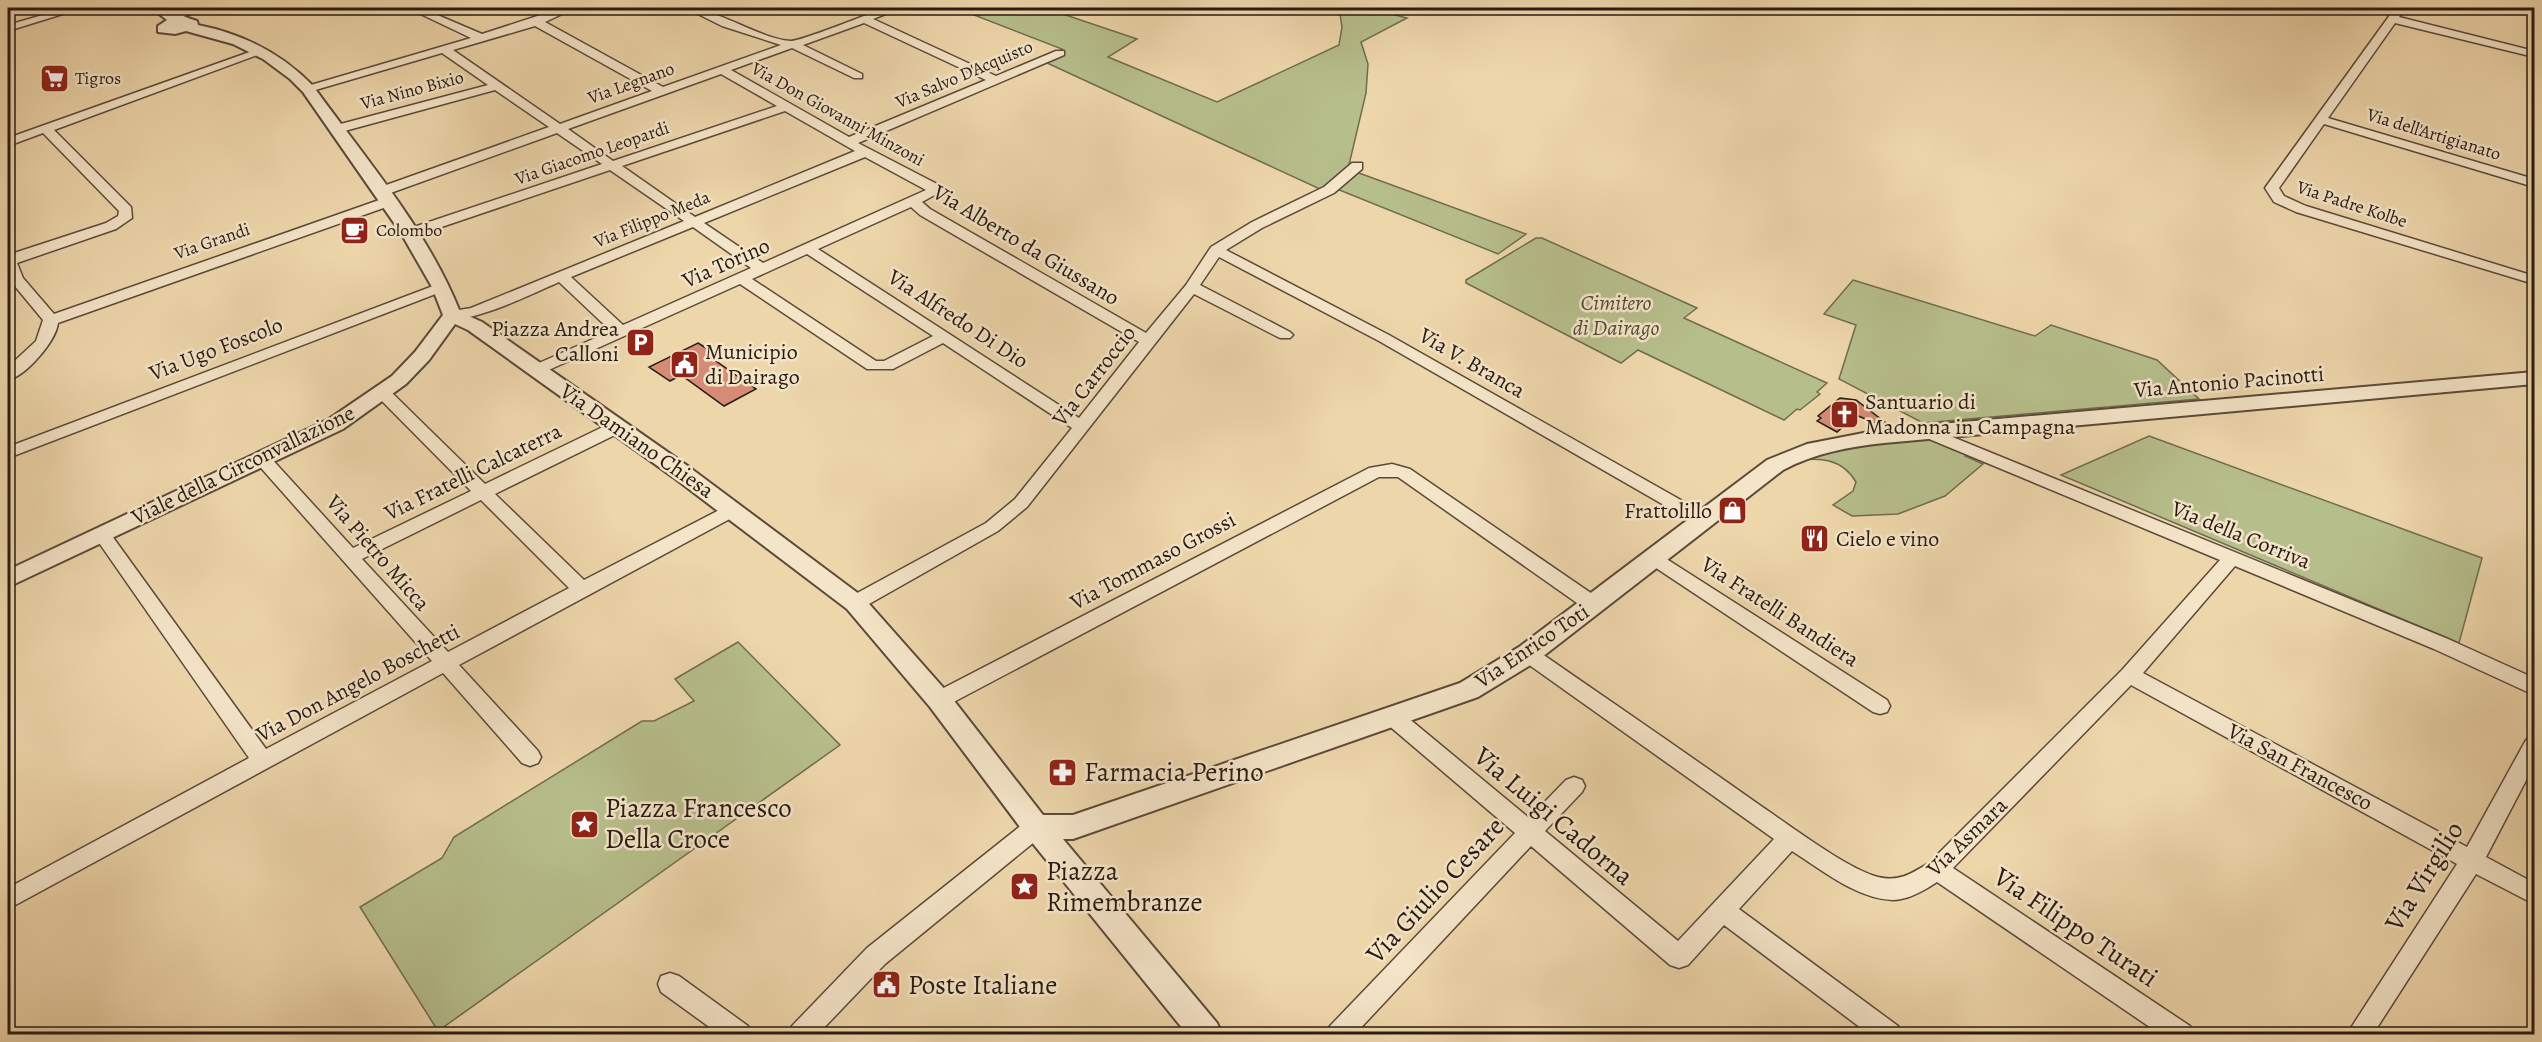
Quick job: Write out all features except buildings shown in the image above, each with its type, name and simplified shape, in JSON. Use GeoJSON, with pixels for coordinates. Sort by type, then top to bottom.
{"type":"FeatureCollection","features":[{"type":"Feature","properties":{"kind":"street"},"geometry":{"type":"LineString","coordinates":[[23,8],[42,18]]}},
{"type":"Feature","properties":{"kind":"street"},"geometry":{"type":"LineString","coordinates":[[8,28],[77,8]]}},
{"type":"Feature","properties":{"kind":"street"},"geometry":{"type":"LineString","coordinates":[[157,8],[179,22],[234,38],[262,51],[292,72],[308,89],[410,233],[441,287],[452,315]]}},
{"type":"Feature","properties":{"kind":"street"},"geometry":{"type":"LineString","coordinates":[[179,22],[201,8]]}},
{"type":"Feature","properties":{"kind":"street"},"geometry":{"type":"LineString","coordinates":[[413,8],[481,38]]}},
{"type":"Feature","properties":{"kind":"street"},"geometry":{"type":"LineString","coordinates":[[308,89],[536,22],[570,8]]}},
{"type":"Feature","properties":{"kind":"street"},"geometry":{"type":"LineString","coordinates":[[691,8],[726,24],[791,45],[858,76]]}},
{"type":"Feature","properties":{"kind":"street","name":"Via Legnano"},"geometry":{"type":"LineString","coordinates":[[383,197],[559,128],[895,8]]}},
{"type":"Feature","properties":{"kind":"street","name":"Via Padre Kolbe"},"geometry":{"type":"LineString","coordinates":[[2400,8],[2323,120],[2272,188],[2279,199],[2301,208],[2535,280]]}},
{"type":"Feature","properties":{"kind":"street"},"geometry":{"type":"LineString","coordinates":[[864,19],[996,80]]}},
{"type":"Feature","properties":{"kind":"street"},"geometry":{"type":"LineString","coordinates":[[2392,19],[2535,54]]}},
{"type":"Feature","properties":{"kind":"street"},"geometry":{"type":"LineString","coordinates":[[536,22],[661,92]]}},
{"type":"Feature","properties":{"kind":"street"},"geometry":{"type":"LineString","coordinates":[[444,50],[614,164],[763,270]]}},
{"type":"Feature","properties":{"kind":"street"},"geometry":{"type":"LineString","coordinates":[[8,142],[262,51]]}},
{"type":"Feature","properties":{"kind":"street","name":"Via Salvo D'Acquisto"},"geometry":{"type":"LineString","coordinates":[[849,142],[1060,53]]}},
{"type":"Feature","properties":{"kind":"street","name":"Via Don Giovanni Minzoni"},"geometry":{"type":"LineString","coordinates":[[722,70],[865,152],[932,187],[933,192]]}},
{"type":"Feature","properties":{"kind":"street","name":"Via Nino Bixio"},"geometry":{"type":"LineString","coordinates":[[337,129],[496,86]]}},
{"type":"Feature","properties":{"kind":"street","name":"Via Giacomo Leopardi"},"geometry":{"type":"LineString","coordinates":[[410,233],[786,107]]}},
{"type":"Feature","properties":{"kind":"street","name":"Via dell'Artigianato"},"geometry":{"type":"LineString","coordinates":[[2323,120],[2535,183]]}},
{"type":"Feature","properties":{"kind":"street"},"geometry":{"type":"LineString","coordinates":[[8,375],[45,339],[51,328],[51,320],[16,279],[8,260],[111,226],[125,218],[126,210],[46,129]]}},
{"type":"Feature","properties":{"kind":"street","name":"Via Filippo Meda"},"geometry":{"type":"LineString","coordinates":[[452,315],[474,312],[865,152]]}},
{"type":"Feature","properties":{"kind":"street","name":"Via Carroccio"},"geometry":{"type":"LineString","coordinates":[[855,603],[992,527],[1021,503],[1192,286],[1216,250],[1257,225],[1329,190],[1357,166]]}},
{"type":"Feature","properties":{"kind":"street","name":"Via Torino"},"geometry":{"type":"LineString","coordinates":[[536,370],[933,192]]}},
{"type":"Feature","properties":{"kind":"street","name":"Via Grandi"},"geometry":{"type":"LineString","coordinates":[[51,320],[383,197]]}},
{"type":"Feature","properties":{"kind":"street","name":"Via Alberto da Giussano"},"geometry":{"type":"LineString","coordinates":[[914,202],[925,212],[1149,341]]}},
{"type":"Feature","properties":{"kind":"street","name":"Via Alfredo Di Dio"},"geometry":{"type":"LineString","coordinates":[[809,249],[1082,427]]}},
{"type":"Feature","properties":{"kind":"street","name":"Via V. Branca"},"geometry":{"type":"LineString","coordinates":[[1216,250],[1384,338],[1703,520]]}},
{"type":"Feature","properties":{"kind":"street"},"geometry":{"type":"LineString","coordinates":[[561,276],[621,332]]}},
{"type":"Feature","properties":{"kind":"street"},"geometry":{"type":"LineString","coordinates":[[743,279],[873,366],[887,366],[945,336]]}},
{"type":"Feature","properties":{"kind":"street"},"geometry":{"type":"LineString","coordinates":[[1192,286],[1285,335]]}},
{"type":"Feature","properties":{"kind":"street","name":"Via Ugo Foscolo"},"geometry":{"type":"LineString","coordinates":[[8,453],[441,287]]}},
{"type":"Feature","properties":{"kind":"street","name":"Via Damiano Chiesa"},"geometry":{"type":"LineString","coordinates":[[452,315],[475,326],[617,427],[733,510],[855,603],[939,700],[1036,827],[1206,1035]]}},
{"type":"Feature","properties":{"kind":"street","name":"Viale della Circonvallazione"},"geometry":{"type":"LineString","coordinates":[[8,579],[101,533],[263,460],[336,424],[383,393],[422,356],[452,315]]}},
{"type":"Feature","properties":{"kind":"street","name":"Via Antonio Pacinotti"},"geometry":{"type":"LineString","coordinates":[[1928,432],[2535,378]]}},
{"type":"Feature","properties":{"kind":"street"},"geometry":{"type":"LineString","coordinates":[[383,393],[580,588]]}},
{"type":"Feature","properties":{"kind":"street","name":"Via Fratelli Calcaterra"},"geometry":{"type":"LineString","coordinates":[[350,557],[617,427]]}},
{"type":"Feature","properties":{"kind":"street","name":"Via Enrico Toti"},"geometry":{"type":"LineString","coordinates":[[1036,827],[1073,827],[1394,718],[1469,690],[1528,654],[1774,465],[1800,452],[1826,444],[1928,432]]}},
{"type":"Feature","properties":{"kind":"street","name":"Via della Corriva"},"geometry":{"type":"LineString","coordinates":[[1928,432],[2441,644],[2535,687]]}},
{"type":"Feature","properties":{"kind":"street","name":"Via Pietro Micca"},"geometry":{"type":"LineString","coordinates":[[263,460],[444,665],[530,757]]}},
{"type":"Feature","properties":{"kind":"street","name":"Via Tommaso Grossi"},"geometry":{"type":"LineString","coordinates":[[939,700],[1376,472],[1392,470],[1404,473],[1594,605]]}},
{"type":"Feature","properties":{"kind":"street","name":"Via Don Angelo Boschetti"},"geometry":{"type":"LineString","coordinates":[[8,899],[444,665],[580,588],[733,510]]}},
{"type":"Feature","properties":{"kind":"street"},"geometry":{"type":"LineString","coordinates":[[101,533],[263,761]]}},
{"type":"Feature","properties":{"kind":"street","name":"Via Fratelli Bandiera"},"geometry":{"type":"LineString","coordinates":[[1654,557],[1880,706]]}},
{"type":"Feature","properties":{"kind":"street","name":"Via Asmara"},"geometry":{"type":"LineString","coordinates":[[1528,654],[1790,838],[1847,874],[1873,886],[1895,890],[1916,884],[1937,870],[2129,675],[2233,557]]}},
{"type":"Feature","properties":{"kind":"street","name":"Via San Francesco"},"geometry":{"type":"LineString","coordinates":[[2129,675],[2535,894]]}},
{"type":"Feature","properties":{"kind":"street","name":"Via Luigi Cadorna"},"geometry":{"type":"LineString","coordinates":[[1394,718],[1679,957],[1723,911]]}},
{"type":"Feature","properties":{"kind":"street","name":"Via Virgilio"},"geometry":{"type":"LineString","coordinates":[[2359,1035],[2472,860],[2534,751]]}},
{"type":"Feature","properties":{"kind":"street","name":"Via Giulio Cesare"},"geometry":{"type":"LineString","coordinates":[[1339,1035],[1574,786]]}},
{"type":"Feature","properties":{"kind":"street"},"geometry":{"type":"LineString","coordinates":[[801,1035],[876,956],[1036,827]]}},
{"type":"Feature","properties":{"kind":"street"},"geometry":{"type":"LineString","coordinates":[[1790,838],[1723,911],[1888,1035]]}},
{"type":"Feature","properties":{"kind":"street","name":"Via Filippo Turati"},"geometry":{"type":"LineString","coordinates":[[1937,870],[2181,1035]]}},
{"type":"Feature","properties":{"kind":"street"},"geometry":{"type":"LineString","coordinates":[[670,984],[739,1035]]}},
{"type":"Feature","properties":{"kind":"green space"},"geometry":{"type":"Polygon","coordinates":[[[956,8],[1045,8],[1137,39],[1108,57],[1217,102],[1339,45],[1342,27],[1339,8],[1368,8],[1407,18],[1361,42],[1368,64],[1366,93],[1348,169],[1526,234],[1498,254],[1337,189],[1322,190],[1045,62],[1053,59],[1062,49],[956,8]]]}},
{"type":"Feature","properties":{"kind":"green space","name":"Cimitero di Dairago"},"geometry":{"type":"Polygon","coordinates":[[[1536,238],[1542,238],[1697,308],[1684,318],[1827,383],[1817,392],[1820,394],[1784,420],[1638,350],[1621,363],[1466,283],[1466,280],[1536,238]]]}},
{"type":"Feature","properties":{"kind":"green space"},"geometry":{"type":"Polygon","coordinates":[[[1853,280],[2035,336],[2051,325],[2157,360],[2199,399],[1923,423],[1839,379],[1856,325],[1824,314],[1853,280]]]}},
{"type":"Feature","properties":{"kind":"green space"},"geometry":{"type":"Polygon","coordinates":[[[2149,436],[2482,558],[2459,643],[2061,475],[2149,436]]]}},
{"type":"Feature","properties":{"kind":"green space"},"geometry":{"type":"Polygon","coordinates":[[[1930,438],[1968,452],[1965,456],[1983,464],[1945,496],[1898,514],[1852,516],[1833,505],[1853,491],[1856,482],[1844,468],[1829,461],[1812,459],[1794,461],[1835,448],[1930,438]]]}},
{"type":"Feature","properties":{"kind":"green space","name":"Piazza Francesco Della Croce"},"geometry":{"type":"Polygon","coordinates":[[[738,642],[840,745],[438,1031],[360,907],[442,858],[454,837],[642,721],[654,721],[694,701],[675,679],[738,642]]]}},
{"type":"Feature","properties":{"kind":"place","name":"Tigros"},"geometry":{"type":"Point","coordinates":[54,78]}},
{"type":"Feature","properties":{"kind":"place","name":"Colombo"},"geometry":{"type":"Point","coordinates":[355,230]}},
{"type":"Feature","properties":{"kind":"place","name":"Piazza Andrea Calloni"},"geometry":{"type":"Point","coordinates":[640,342]}},
{"type":"Feature","properties":{"kind":"place","name":"Municipio di Dairago"},"geometry":{"type":"Point","coordinates":[684,365]}},
{"type":"Feature","properties":{"kind":"place","name":"Santuario di Madonna in Campagna"},"geometry":{"type":"Point","coordinates":[1844,415]}},
{"type":"Feature","properties":{"kind":"place","name":"Frattolillo"},"geometry":{"type":"Point","coordinates":[1733,511]}},
{"type":"Feature","properties":{"kind":"place","name":"Cielo e vino"},"geometry":{"type":"Point","coordinates":[1815,539]}},
{"type":"Feature","properties":{"kind":"place","name":"Farmacia Perino"},"geometry":{"type":"Point","coordinates":[1063,772]}},
{"type":"Feature","properties":{"kind":"place","name":"Piazza Francesco Della Croce"},"geometry":{"type":"Point","coordinates":[584,824]}},
{"type":"Feature","properties":{"kind":"place","name":"Piazza Rimembranze"},"geometry":{"type":"Point","coordinates":[1025,887]}},
{"type":"Feature","properties":{"kind":"place","name":"Poste Italiane"},"geometry":{"type":"Point","coordinates":[887,985]}}]}
